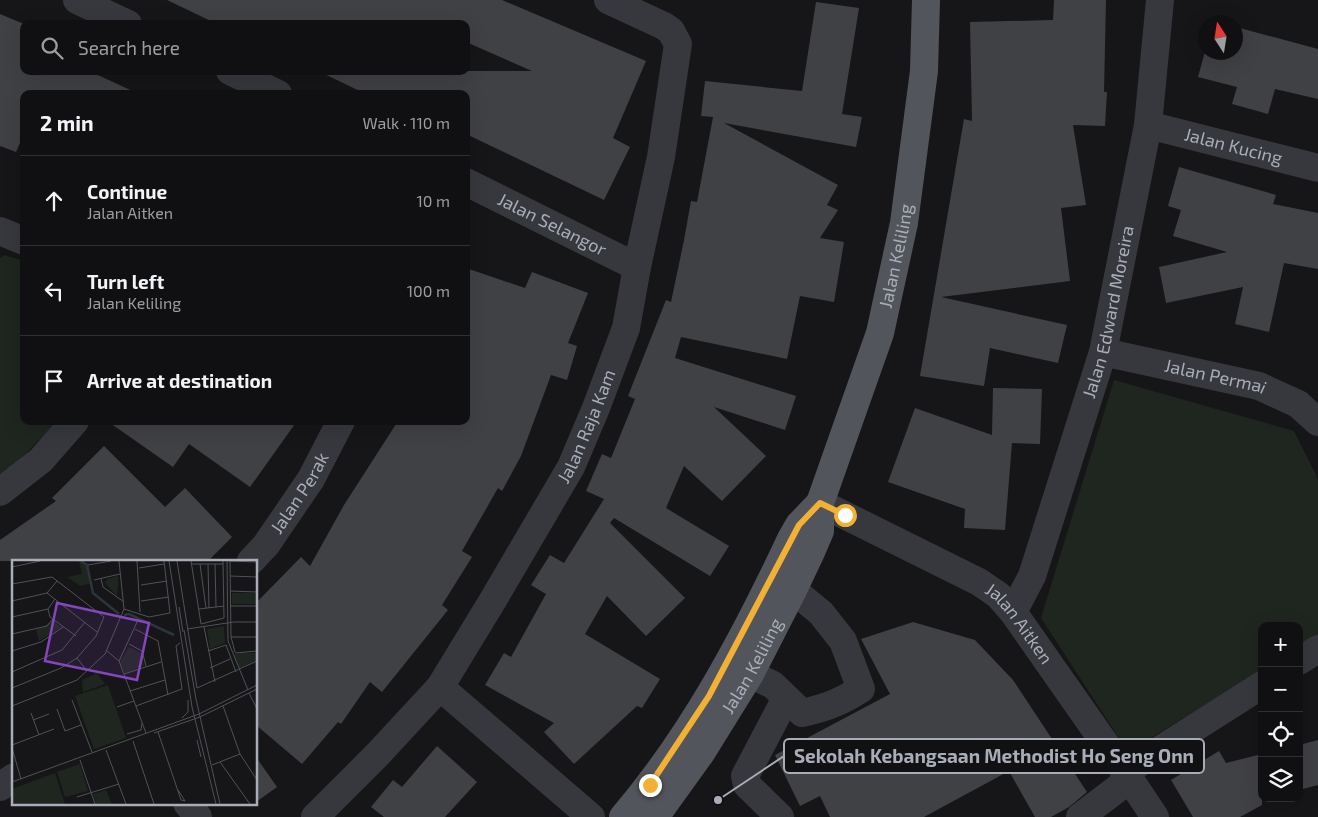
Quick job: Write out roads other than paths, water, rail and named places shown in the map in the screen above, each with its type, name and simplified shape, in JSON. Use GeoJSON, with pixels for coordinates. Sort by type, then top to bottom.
{"type":"FeatureCollection","features":[{"type":"Feature","properties":{"kind":"main road","name":"Jalan Keliling"},"geometry":{"type":"LineString","coordinates":[[655,817],[701,752],[750,674],[794,590],[820,531],[820,503],[880,333],[904,223],[924,71],[926,0]]}},
{"type":"Feature","properties":{"kind":"main road","name":"Jalan Keliling"},"geometry":{"type":"LineString","coordinates":[[623,817],[650,785],[709,696],[799,525],[820,503]]}},
{"type":"Feature","properties":{"kind":"street"},"geometry":{"type":"LineString","coordinates":[[77,0],[120,20]]}},
{"type":"Feature","properties":{"kind":"street","name":"Jalan Raja Kam"},"geometry":{"type":"LineString","coordinates":[[315,817],[378,754],[440,687],[571,467],[596,408],[626,328],[661,157],[678,44],[671,31],[664,26],[608,0]]}},
{"type":"Feature","properties":{"kind":"street","name":"Jalan Edward Moreira"},"geometry":{"type":"LineString","coordinates":[[1013,612],[1032,576],[1103,352],[1148,125],[1160,0]]}},
{"type":"Feature","properties":{"kind":"street"},"geometry":{"type":"LineString","coordinates":[[238,75],[270,90]]}},
{"type":"Feature","properties":{"kind":"street","name":"Jalan Kucing"},"geometry":{"type":"LineString","coordinates":[[1148,125],[1318,168]]}},
{"type":"Feature","properties":{"kind":"street","name":"Jalan Selangor"},"geometry":{"type":"LineString","coordinates":[[470,184],[637,267]]}},
{"type":"Feature","properties":{"kind":"street"},"geometry":{"type":"LineString","coordinates":[[0,231],[20,238]]}},
{"type":"Feature","properties":{"kind":"street","name":"Jalan Permai"},"geometry":{"type":"LineString","coordinates":[[1103,352],[1259,386],[1298,404],[1318,422]]}},
{"type":"Feature","properties":{"kind":"street"},"geometry":{"type":"LineString","coordinates":[[0,492],[41,460],[72,425]]}},
{"type":"Feature","properties":{"kind":"street","name":"Jalan Perak"},"geometry":{"type":"LineString","coordinates":[[252,560],[266,544],[312,479],[339,425]]}},
{"type":"Feature","properties":{"kind":"street","name":"Jalan Aitken"},"geometry":{"type":"LineString","coordinates":[[820,503],[979,582],[998,595],[1013,612],[1128,775],[1155,817]]}},
{"type":"Feature","properties":{"kind":"street"},"geometry":{"type":"LineString","coordinates":[[750,674],[773,685],[802,713],[842,702],[861,689],[843,640],[821,614],[794,590]]}},
{"type":"Feature","properties":{"kind":"street"},"geometry":{"type":"LineString","coordinates":[[1303,658],[1318,649]]}},
{"type":"Feature","properties":{"kind":"street"},"geometry":{"type":"LineString","coordinates":[[440,687],[591,817]]}},
{"type":"Feature","properties":{"kind":"street"},"geometry":{"type":"LineString","coordinates":[[1080,817],[1128,775],[1258,688]]}},
{"type":"Feature","properties":{"kind":"street"},"geometry":{"type":"LineString","coordinates":[[780,817],[747,785],[745,776],[786,698]]}},
{"type":"Feature","properties":{"kind":"street"},"geometry":{"type":"LineString","coordinates":[[0,787],[12,779]]}},
{"type":"Feature","properties":{"kind":"street"},"geometry":{"type":"LineString","coordinates":[[188,804],[198,817]]}},
{"type":"Feature","properties":{"kind":"place","name":"Sekolah Kebangsaan Methodist Ho Seng Onn"},"geometry":{"type":"Point","coordinates":[718,800]}}]}
